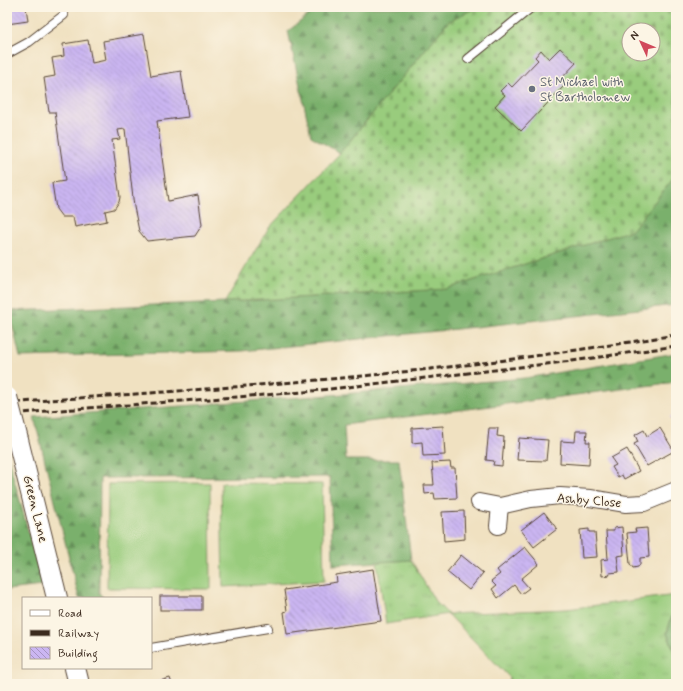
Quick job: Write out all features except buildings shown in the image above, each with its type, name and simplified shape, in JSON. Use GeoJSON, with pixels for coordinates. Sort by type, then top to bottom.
{"type":"FeatureCollection","features":[{"type":"Feature","properties":{"kind":"street","name":"Green Lane"},"geometry":{"type":"LineString","coordinates":[[7,397],[57,597]]}},
{"type":"Feature","properties":{"kind":"street","name":"Ashby Close"},"geometry":{"type":"LineString","coordinates":[[479,502],[500,506],[531,499],[560,496],[590,498],[626,504],[644,503],[676,490]]}},
{"type":"Feature","properties":{"kind":"street"},"geometry":{"type":"LineString","coordinates":[[498,526],[500,506]]}},
{"type":"Feature","properties":{"kind":"street"},"geometry":{"type":"LineString","coordinates":[[75,669],[79,684]]}},
{"type":"Feature","properties":{"kind":"lane"},"geometry":{"type":"LineString","coordinates":[[468,59],[532,7]]}},
{"type":"Feature","properties":{"kind":"lane"},"geometry":{"type":"LineString","coordinates":[[7,54],[29,42],[64,15]]}},
{"type":"Feature","properties":{"kind":"lane"},"geometry":{"type":"LineString","coordinates":[[152,648],[268,628]]}},
{"type":"Feature","properties":{"kind":"green space"},"geometry":{"type":"Polygon","coordinates":[[[319,7],[478,7],[449,21],[340,153],[311,136],[288,31],[319,7]]]}},
{"type":"Feature","properties":{"kind":"green space"},"geometry":{"type":"Polygon","coordinates":[[[478,7],[676,7],[676,175],[632,230],[446,289],[225,302],[268,229],[340,153],[449,21],[478,7]]]}},
{"type":"Feature","properties":{"kind":"green space"},"geometry":{"type":"Polygon","coordinates":[[[676,175],[676,305],[242,351],[20,357],[9,311],[225,302],[446,289],[632,230],[676,175]]]}},
{"type":"Feature","properties":{"kind":"green space"},"geometry":{"type":"Polygon","coordinates":[[[676,353],[676,382],[344,425],[346,460],[399,460],[411,560],[333,565],[330,477],[100,478],[99,593],[103,597],[79,597],[34,417],[343,394],[525,378],[676,353]]]}},
{"type":"Feature","properties":{"kind":"green space"},"geometry":{"type":"Polygon","coordinates":[[[7,453],[43,586],[7,590],[7,453]]]}},
{"type":"Feature","properties":{"kind":"green space"},"geometry":{"type":"Polygon","coordinates":[[[210,483],[211,589],[107,588],[108,484],[210,483]]]}},
{"type":"Feature","properties":{"kind":"green space"},"geometry":{"type":"Polygon","coordinates":[[[221,483],[322,484],[324,581],[223,587],[221,483]]]}},
{"type":"Feature","properties":{"kind":"green space"},"geometry":{"type":"Polygon","coordinates":[[[411,560],[435,601],[448,614],[386,624],[377,562],[411,560]]]}},
{"type":"Feature","properties":{"kind":"green space"},"geometry":{"type":"Polygon","coordinates":[[[676,595],[676,602],[667,633],[676,655],[676,684],[508,684],[510,678],[448,614],[567,609],[676,595]]]}},
{"type":"Feature","properties":{"kind":"green space"},"geometry":{"type":"Polygon","coordinates":[[[676,602],[676,655],[667,633],[676,602]]]}},
{"type":"Feature","properties":{"kind":"railway"},"geometry":{"type":"LineString","coordinates":[[7,403],[370,375],[517,358],[676,335]]}},
{"type":"Feature","properties":{"kind":"railway"},"geometry":{"type":"LineString","coordinates":[[7,414],[304,392],[572,361],[676,346]]}},
{"type":"Feature","properties":{"kind":"place","name":"St Michael with St Bartholomew"},"geometry":{"type":"Point","coordinates":[532,89]}}]}
